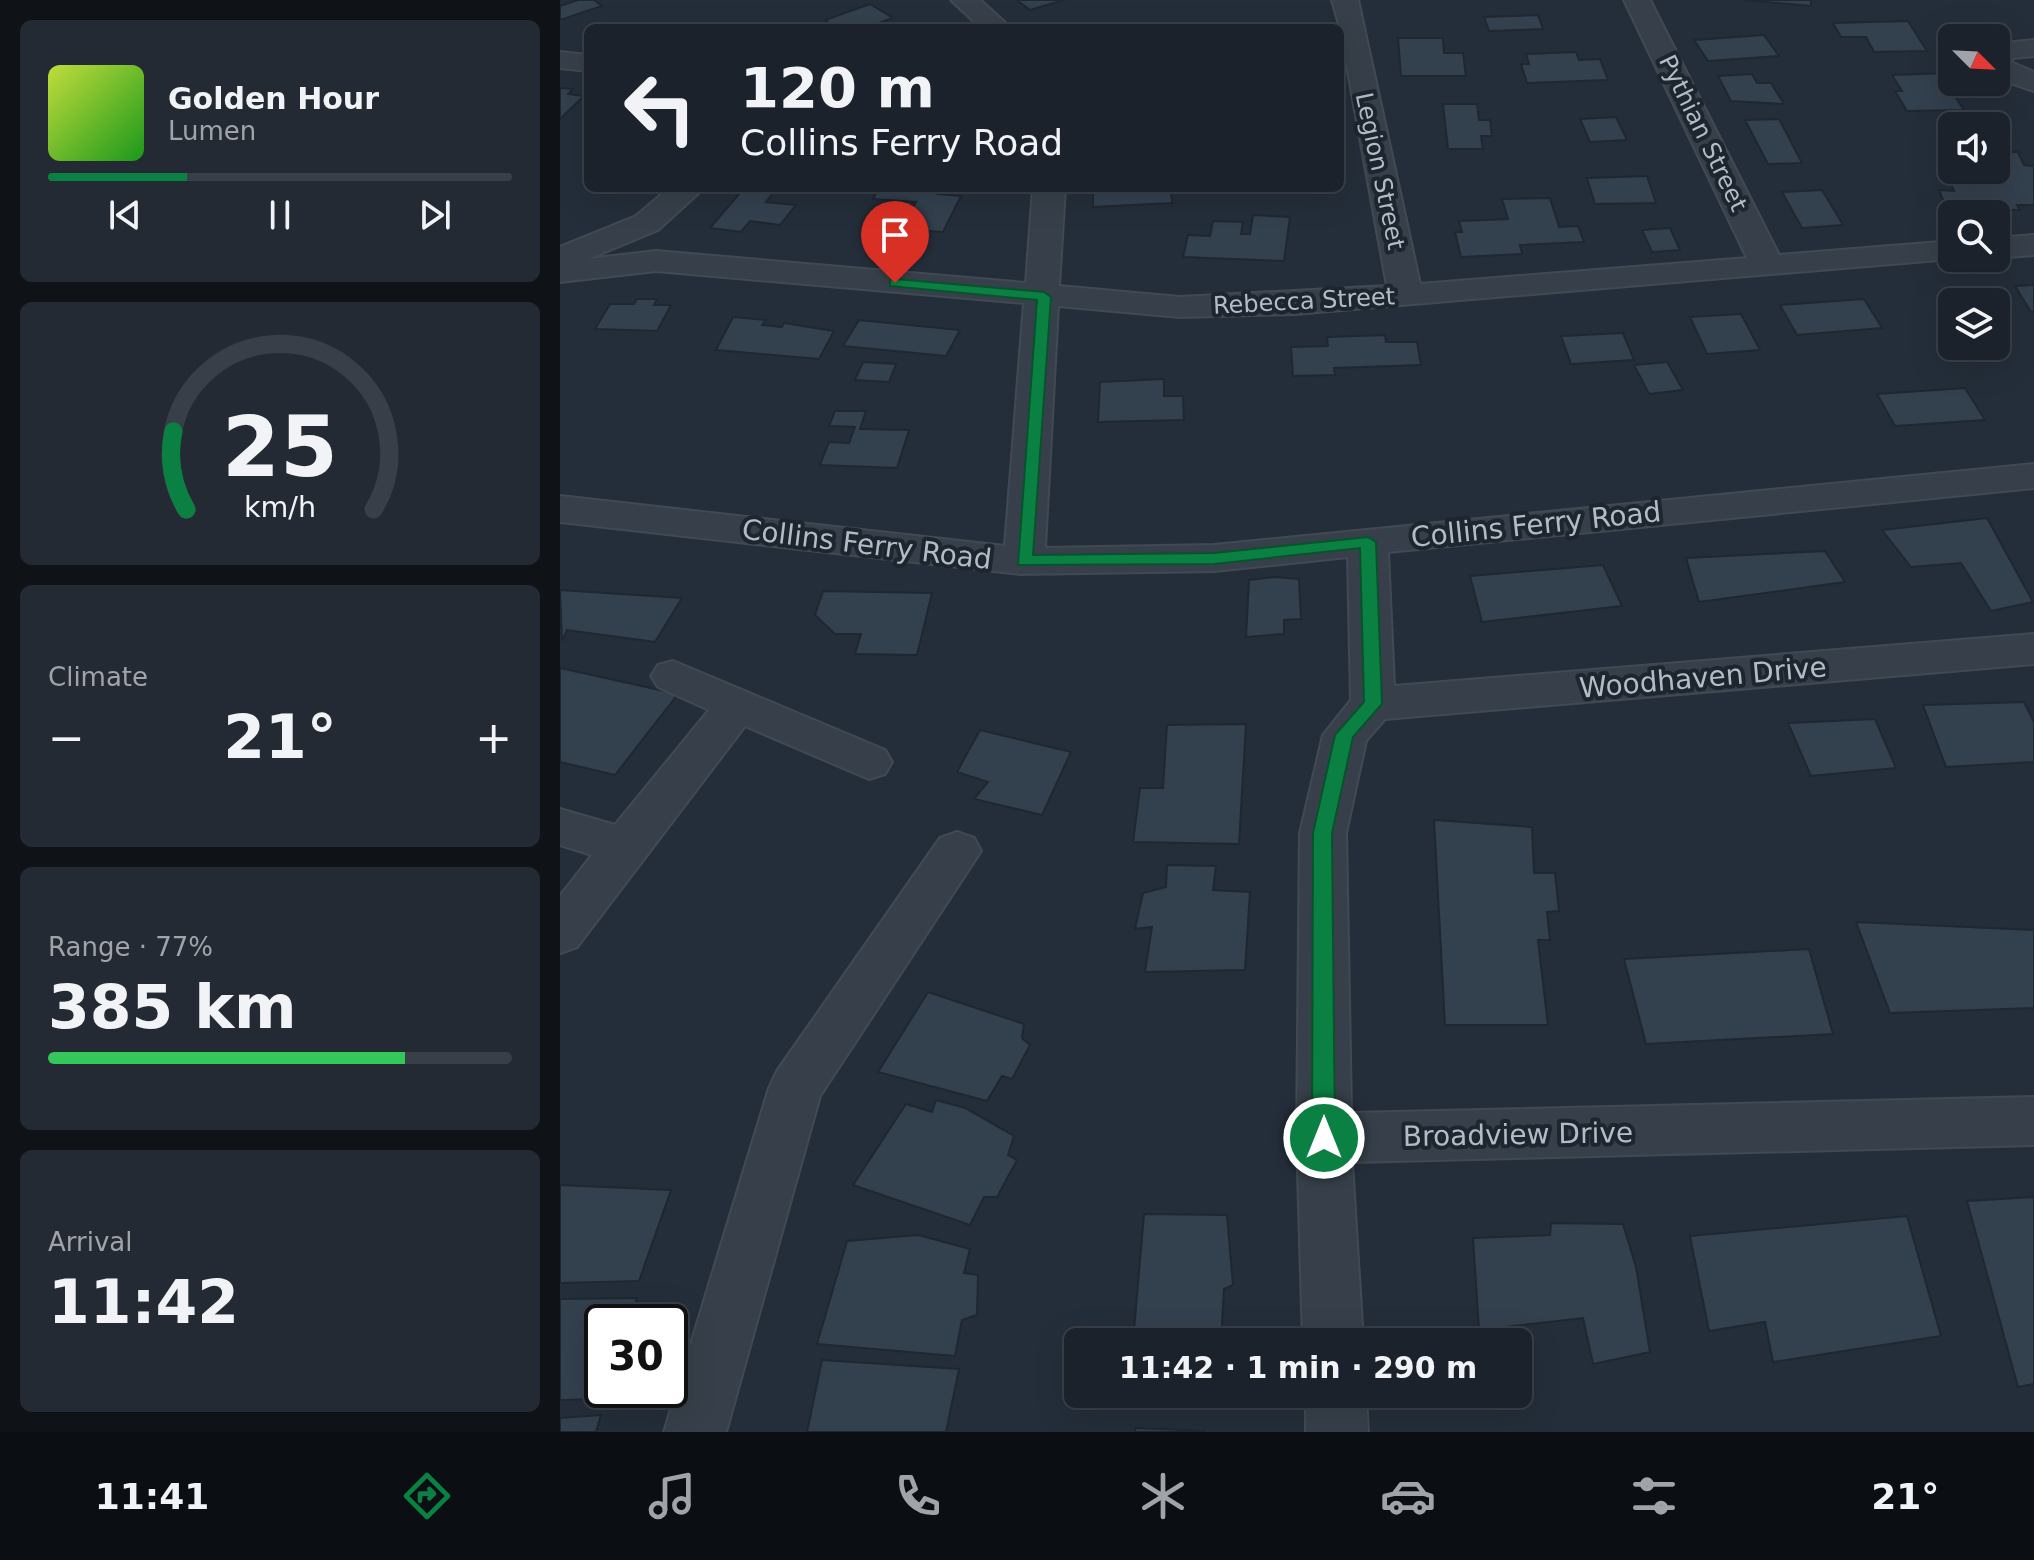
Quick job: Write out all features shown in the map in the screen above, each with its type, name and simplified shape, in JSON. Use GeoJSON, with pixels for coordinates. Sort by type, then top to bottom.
{"type":"FeatureCollection","features":[{"type":"Feature","properties":{"kind":"street"},"geometry":{"type":"LineString","coordinates":[[964,0],[992,24]]}},
{"type":"Feature","properties":{"kind":"street","name":"Legion Street"},"geometry":{"type":"LineString","coordinates":[[1345,0],[1406,295]]}},
{"type":"Feature","properties":{"kind":"street","name":"Pythian Street"},"geometry":{"type":"LineString","coordinates":[[1637,0],[1768,266]]}},
{"type":"Feature","properties":{"kind":"street"},"geometry":{"type":"LineString","coordinates":[[2034,48],[2005,50],[1998,56],[1997,63],[2004,71],[2034,82]]}},
{"type":"Feature","properties":{"kind":"street"},"geometry":{"type":"LineString","coordinates":[[560,60],[584,63]]}},
{"type":"Feature","properties":{"kind":"street"},"geometry":{"type":"LineString","coordinates":[[560,259],[647,223],[683,192]]}},
{"type":"Feature","properties":{"kind":"street"},"geometry":{"type":"LineString","coordinates":[[1024,561],[1049,192]]}},
{"type":"Feature","properties":{"kind":"street"},"geometry":{"type":"LineString","coordinates":[[647,223],[640,243],[656,261]]}},
{"type":"Feature","properties":{"kind":"street"},"geometry":{"type":"LineString","coordinates":[[2010,247],[2034,245]]}},
{"type":"Feature","properties":{"kind":"street","name":"Rebecca Street"},"geometry":{"type":"LineString","coordinates":[[560,272],[656,261],[1180,307],[1294,304],[1938,252]]}},
{"type":"Feature","properties":{"kind":"street","name":"Collins Ferry Road"},"geometry":{"type":"LineString","coordinates":[[560,509],[1024,561],[1214,558],[2034,476]]}},
{"type":"Feature","properties":{"kind":"street"},"geometry":{"type":"LineString","coordinates":[[1332,1328],[1324,1138],[1323,833],[1345,735],[1373,704],[1368,542]]}},
{"type":"Feature","properties":{"kind":"street","name":"Woodhaven Drive"},"geometry":{"type":"LineString","coordinates":[[1373,704],[2034,649]]}},
{"type":"Feature","properties":{"kind":"street"},"geometry":{"type":"LineString","coordinates":[[673,676],[869,762]]}},
{"type":"Feature","properties":{"kind":"street"},"geometry":{"type":"LineString","coordinates":[[560,933],[737,705]]}},
{"type":"Feature","properties":{"kind":"street"},"geometry":{"type":"LineString","coordinates":[[560,827],[625,846]]}},
{"type":"Feature","properties":{"kind":"street"},"geometry":{"type":"LineString","coordinates":[[695,1432],[796,1088],[957,851]]}},
{"type":"Feature","properties":{"kind":"street","name":"Broadview Drive"},"geometry":{"type":"LineString","coordinates":[[1324,1138],[2034,1121]]}},
{"type":"Feature","properties":{"kind":"street"},"geometry":{"type":"LineString","coordinates":[[1336,1408],[1337,1432]]}},
{"type":"Feature","properties":{"kind":"building"},"geometry":{"type":"Polygon","coordinates":[[[578,0],[594,0],[602,6],[560,20],[560,6],[578,0]]]}},
{"type":"Feature","properties":{"kind":"building"},"geometry":{"type":"Polygon","coordinates":[[[1017,0],[1064,0],[1030,10],[1017,0]]]}},
{"type":"Feature","properties":{"kind":"building"},"geometry":{"type":"Polygon","coordinates":[[[1744,0],[1811,0],[1811,6],[1744,0]]]}},
{"type":"Feature","properties":{"kind":"building"},"geometry":{"type":"Polygon","coordinates":[[[870,4],[893,18],[876,24],[831,24],[825,20],[870,4]]]}},
{"type":"Feature","properties":{"kind":"building"},"geometry":{"type":"Polygon","coordinates":[[[1538,15],[1543,29],[1489,31],[1484,17],[1538,15]]]}},
{"type":"Feature","properties":{"kind":"building"},"geometry":{"type":"Polygon","coordinates":[[[1908,21],[1927,51],[1874,52],[1866,37],[1841,37],[1833,23],[1908,21]]]}},
{"type":"Feature","properties":{"kind":"building"},"geometry":{"type":"Polygon","coordinates":[[[1764,35],[1779,56],[1708,61],[1694,40],[1764,35]]]}},
{"type":"Feature","properties":{"kind":"building"},"geometry":{"type":"Polygon","coordinates":[[[1398,38],[1443,38],[1444,53],[1463,53],[1466,76],[1401,76],[1398,38]]]}},
{"type":"Feature","properties":{"kind":"building"},"geometry":{"type":"Polygon","coordinates":[[[1576,52],[1579,60],[1600,59],[1608,80],[1527,83],[1521,64],[1529,64],[1526,54],[1576,52]]]}},
{"type":"Feature","properties":{"kind":"building"},"geometry":{"type":"Polygon","coordinates":[[[1938,73],[1938,96],[1955,96],[1964,110],[1907,111],[1895,91],[1902,91],[1892,75],[1938,73]]]}},
{"type":"Feature","properties":{"kind":"building"},"geometry":{"type":"Polygon","coordinates":[[[1752,74],[1757,83],[1771,83],[1784,104],[1731,101],[1718,76],[1752,74]]]}},
{"type":"Feature","properties":{"kind":"building"},"geometry":{"type":"Polygon","coordinates":[[[560,88],[573,89],[568,94],[584,96],[560,119],[560,88]]]}},
{"type":"Feature","properties":{"kind":"building"},"geometry":{"type":"Polygon","coordinates":[[[1443,104],[1477,104],[1479,120],[1490,120],[1492,136],[1481,136],[1483,149],[1448,149],[1443,104]]]}},
{"type":"Feature","properties":{"kind":"building"},"geometry":{"type":"Polygon","coordinates":[[[1616,117],[1627,140],[1590,142],[1580,119],[1616,117]]]}},
{"type":"Feature","properties":{"kind":"building"},"geometry":{"type":"Polygon","coordinates":[[[1779,119],[1802,163],[1768,164],[1745,120],[1779,119]]]}},
{"type":"Feature","properties":{"kind":"building"},"geometry":{"type":"Polygon","coordinates":[[[2010,152],[2018,152],[2024,165],[2034,166],[2034,205],[2017,205],[2020,210],[2010,210],[2010,200],[1943,200],[1939,190],[1954,191],[1951,184],[2010,184],[2010,152]]]}},
{"type":"Feature","properties":{"kind":"building"},"geometry":{"type":"Polygon","coordinates":[[[1647,176],[1656,203],[1595,204],[1587,178],[1647,176]]]}},
{"type":"Feature","properties":{"kind":"building"},"geometry":{"type":"Polygon","coordinates":[[[1822,190],[1843,225],[1802,228],[1782,192],[1822,190]]]}},
{"type":"Feature","properties":{"kind":"building"},"geometry":{"type":"Polygon","coordinates":[[[741,192],[774,192],[766,202],[796,205],[780,225],[750,221],[741,232],[710,228],[741,192]]]}},
{"type":"Feature","properties":{"kind":"building"},"geometry":{"type":"Polygon","coordinates":[[[877,192],[938,192],[937,194],[961,196],[943,232],[901,229],[916,202],[873,199],[877,192]]]}},
{"type":"Feature","properties":{"kind":"building"},"geometry":{"type":"Polygon","coordinates":[[[1093,192],[1171,192],[1172,203],[1093,207],[1093,192]]]}},
{"type":"Feature","properties":{"kind":"building"},"geometry":{"type":"Polygon","coordinates":[[[1550,198],[1559,227],[1578,226],[1584,242],[1520,245],[1522,254],[1461,257],[1455,232],[1462,232],[1459,221],[1508,219],[1502,199],[1550,198]]]}},
{"type":"Feature","properties":{"kind":"building"},"geometry":{"type":"Polygon","coordinates":[[[1253,215],[1290,217],[1284,261],[1183,257],[1188,235],[1210,236],[1213,221],[1243,222],[1241,234],[1250,234],[1253,215]]]}},
{"type":"Feature","properties":{"kind":"building"},"geometry":{"type":"Polygon","coordinates":[[[1670,228],[1680,250],[1652,252],[1642,230],[1670,228]]]}},
{"type":"Feature","properties":{"kind":"building"},"geometry":{"type":"Polygon","coordinates":[[[2034,285],[2034,312],[2031,312],[2015,286],[2034,285]]]}},
{"type":"Feature","properties":{"kind":"building"},"geometry":{"type":"Polygon","coordinates":[[[637,299],[657,299],[654,305],[671,305],[657,331],[595,329],[610,304],[634,304],[637,299]]]}},
{"type":"Feature","properties":{"kind":"building"},"geometry":{"type":"Polygon","coordinates":[[[1864,299],[1882,328],[1797,335],[1780,305],[1864,299]]]}},
{"type":"Feature","properties":{"kind":"building"},"geometry":{"type":"Polygon","coordinates":[[[1741,314],[1760,350],[1707,354],[1690,317],[1741,314]]]}},
{"type":"Feature","properties":{"kind":"building"},"geometry":{"type":"Polygon","coordinates":[[[733,317],[766,320],[762,325],[782,327],[784,323],[834,331],[819,359],[716,350],[733,317]]]}},
{"type":"Feature","properties":{"kind":"building"},"geometry":{"type":"Polygon","coordinates":[[[859,320],[960,330],[946,356],[843,346],[859,320]]]}},
{"type":"Feature","properties":{"kind":"building"},"geometry":{"type":"Polygon","coordinates":[[[1623,333],[1634,360],[1571,364],[1561,336],[1623,333]]]}},
{"type":"Feature","properties":{"kind":"building"},"geometry":{"type":"Polygon","coordinates":[[[1385,335],[1386,342],[1417,342],[1421,365],[1334,368],[1335,375],[1293,376],[1291,347],[1328,346],[1327,337],[1385,335]]]}},
{"type":"Feature","properties":{"kind":"building"},"geometry":{"type":"Polygon","coordinates":[[[863,362],[896,364],[889,382],[855,380],[863,362]]]}},
{"type":"Feature","properties":{"kind":"building"},"geometry":{"type":"Polygon","coordinates":[[[1667,362],[1683,390],[1649,394],[1634,365],[1667,362]]]}},
{"type":"Feature","properties":{"kind":"building"},"geometry":{"type":"Polygon","coordinates":[[[1164,379],[1164,396],[1183,396],[1184,420],[1098,422],[1100,382],[1164,379]]]}},
{"type":"Feature","properties":{"kind":"building"},"geometry":{"type":"Polygon","coordinates":[[[1965,388],[1985,420],[1895,426],[1877,394],[1965,388]]]}},
{"type":"Feature","properties":{"kind":"building"},"geometry":{"type":"Polygon","coordinates":[[[835,411],[866,411],[860,429],[909,430],[897,468],[820,465],[829,442],[849,443],[855,427],[829,426],[835,411]]]}},
{"type":"Feature","properties":{"kind":"building"},"geometry":{"type":"Polygon","coordinates":[[[1987,518],[2033,602],[1991,611],[1961,563],[1911,567],[1882,530],[1987,518]]]}},
{"type":"Feature","properties":{"kind":"building"},"geometry":{"type":"Polygon","coordinates":[[[1825,551],[1845,582],[1699,602],[1686,558],[1825,551]]]}},
{"type":"Feature","properties":{"kind":"building"},"geometry":{"type":"Polygon","coordinates":[[[1603,565],[1622,606],[1482,622],[1470,576],[1603,565]]]}},
{"type":"Feature","properties":{"kind":"building"},"geometry":{"type":"Polygon","coordinates":[[[1275,577],[1299,579],[1301,619],[1284,620],[1284,634],[1246,637],[1249,580],[1275,577]]]}},
{"type":"Feature","properties":{"kind":"building"},"geometry":{"type":"Polygon","coordinates":[[[560,590],[682,598],[655,642],[567,630],[562,641],[560,590]]]}},
{"type":"Feature","properties":{"kind":"building"},"geometry":{"type":"Polygon","coordinates":[[[823,591],[932,593],[917,655],[855,654],[861,634],[835,634],[815,615],[823,591]]]}},
{"type":"Feature","properties":{"kind":"building"},"geometry":{"type":"Polygon","coordinates":[[[560,668],[678,694],[615,775],[560,762],[560,668]]]}},
{"type":"Feature","properties":{"kind":"building"},"geometry":{"type":"Polygon","coordinates":[[[2024,702],[2034,722],[2034,762],[1946,767],[1923,705],[2024,702]]]}},
{"type":"Feature","properties":{"kind":"building"},"geometry":{"type":"Polygon","coordinates":[[[1875,719],[1896,768],[1811,776],[1788,723],[1875,719]]]}},
{"type":"Feature","properties":{"kind":"building"},"geometry":{"type":"Polygon","coordinates":[[[1246,724],[1239,844],[1133,842],[1140,788],[1163,788],[1167,725],[1246,724]]]}},
{"type":"Feature","properties":{"kind":"building"},"geometry":{"type":"Polygon","coordinates":[[[980,730],[1071,752],[1042,815],[974,799],[988,782],[957,772],[980,730]]]}},
{"type":"Feature","properties":{"kind":"building"},"geometry":{"type":"Polygon","coordinates":[[[1434,820],[1532,827],[1534,873],[1555,873],[1559,911],[1547,912],[1550,940],[1538,940],[1548,1025],[1445,1025],[1434,820]]]}},
{"type":"Feature","properties":{"kind":"building"},"geometry":{"type":"Polygon","coordinates":[[[1167,865],[1216,866],[1213,890],[1250,892],[1245,970],[1145,972],[1152,927],[1135,929],[1143,893],[1166,887],[1167,865]]]}},
{"type":"Feature","properties":{"kind":"building"},"geometry":{"type":"Polygon","coordinates":[[[1856,922],[2034,930],[2034,1008],[1890,1013],[1856,922]]]}},
{"type":"Feature","properties":{"kind":"building"},"geometry":{"type":"Polygon","coordinates":[[[1809,949],[1833,1034],[1646,1044],[1624,959],[1809,949]]]}},
{"type":"Feature","properties":{"kind":"building"},"geometry":{"type":"Polygon","coordinates":[[[928,992],[1024,1024],[1022,1038],[1030,1045],[1012,1079],[1002,1076],[987,1101],[878,1072],[928,992]]]}},
{"type":"Feature","properties":{"kind":"building"},"geometry":{"type":"Polygon","coordinates":[[[936,1100],[965,1108],[1014,1136],[1008,1155],[1017,1160],[997,1197],[984,1197],[970,1225],[853,1185],[906,1104],[932,1112],[936,1100]]]}},
{"type":"Feature","properties":{"kind":"building"},"geometry":{"type":"Polygon","coordinates":[[[560,1185],[671,1190],[639,1281],[560,1283],[560,1185]]]}},
{"type":"Feature","properties":{"kind":"building"},"geometry":{"type":"Polygon","coordinates":[[[2034,1197],[2034,1384],[2018,1387],[1967,1201],[2034,1197]]]}},
{"type":"Feature","properties":{"kind":"building"},"geometry":{"type":"Polygon","coordinates":[[[1144,1214],[1227,1215],[1233,1285],[1224,1289],[1222,1328],[1134,1328],[1144,1214]]]}},
{"type":"Feature","properties":{"kind":"building"},"geometry":{"type":"Polygon","coordinates":[[[1907,1216],[1941,1336],[1773,1362],[1765,1322],[1709,1331],[1690,1236],[1907,1216]]]}},
{"type":"Feature","properties":{"kind":"building"},"geometry":{"type":"Polygon","coordinates":[[[1551,1223],[1623,1224],[1636,1267],[1650,1352],[1593,1364],[1583,1318],[1479,1328],[1473,1238],[1550,1235],[1551,1223]]]}},
{"type":"Feature","properties":{"kind":"building"},"geometry":{"type":"Polygon","coordinates":[[[918,1235],[970,1249],[964,1273],[978,1275],[977,1315],[962,1320],[955,1356],[817,1344],[847,1241],[918,1235]]]}},
{"type":"Feature","properties":{"kind":"building"},"geometry":{"type":"Polygon","coordinates":[[[637,1298],[635,1304],[584,1304],[584,1399],[560,1400],[560,1299],[637,1298]]]}},
{"type":"Feature","properties":{"kind":"building"},"geometry":{"type":"Polygon","coordinates":[[[822,1360],[959,1369],[946,1432],[807,1432],[822,1360]]]}},
{"type":"Feature","properties":{"kind":"building"},"geometry":{"type":"Polygon","coordinates":[[[601,1415],[596,1432],[560,1432],[560,1418],[601,1415]]]}},
{"type":"Feature","properties":{"kind":"building"},"geometry":{"type":"Polygon","coordinates":[[[1135,1428],[1205,1431],[1205,1432],[1135,1432],[1135,1428]]]}},
{"type":"Feature","properties":{"kind":"route"},"geometry":{"type":"LineString","coordinates":[[895,283],[1044,297],[1024,561],[1214,558],[1368,542],[1373,704],[1345,735],[1323,833],[1324,1138]]}}]}
